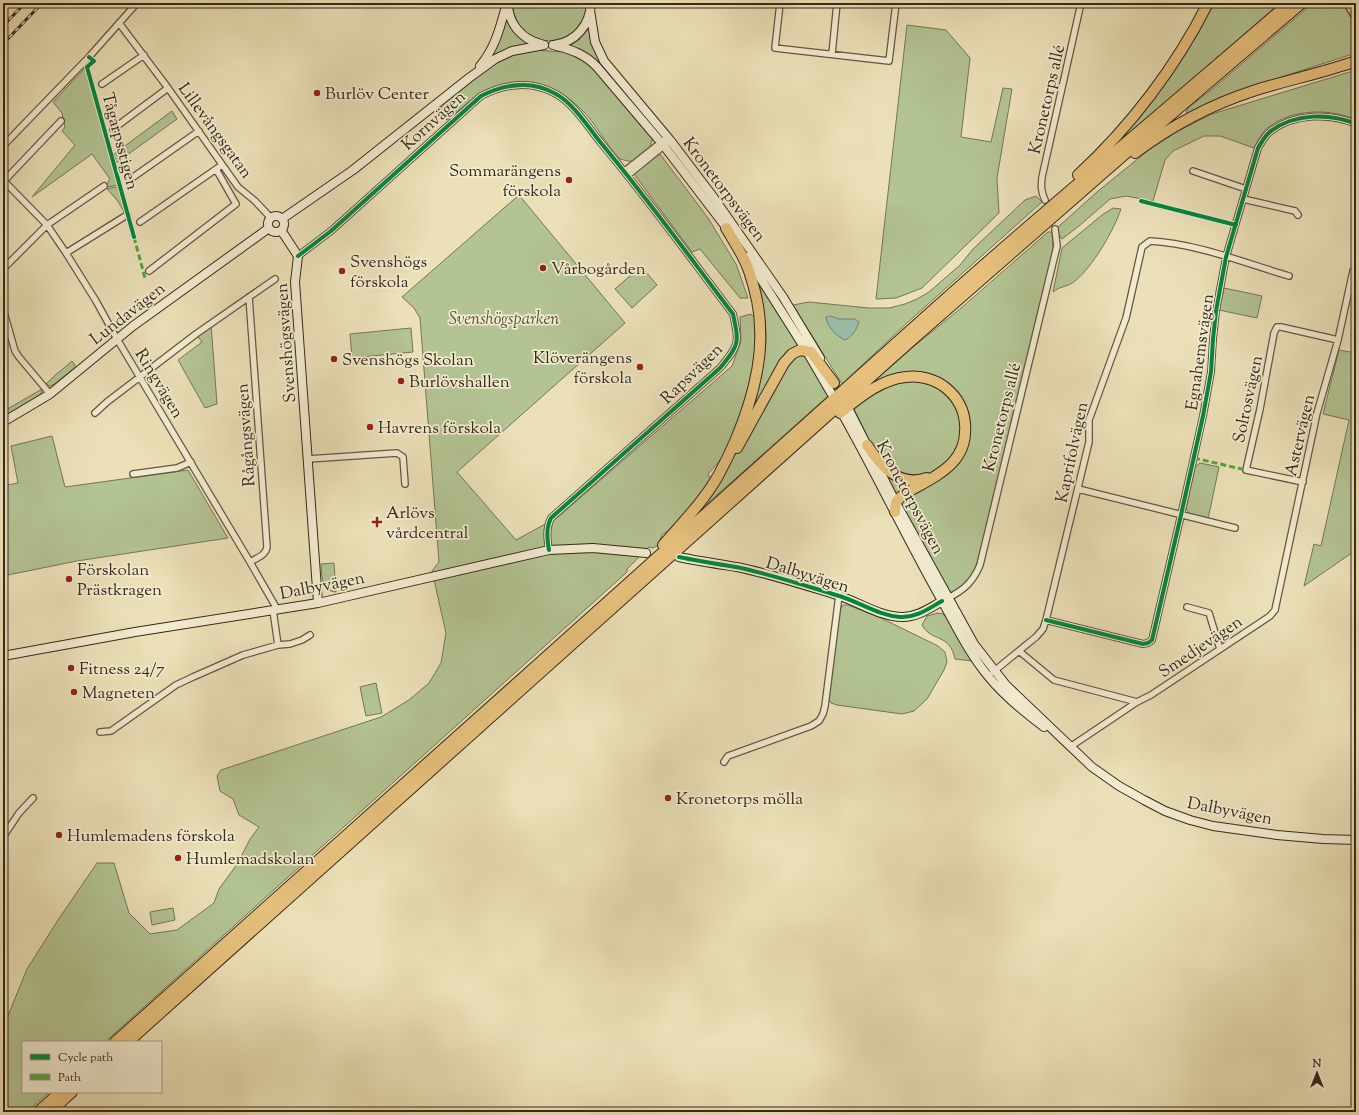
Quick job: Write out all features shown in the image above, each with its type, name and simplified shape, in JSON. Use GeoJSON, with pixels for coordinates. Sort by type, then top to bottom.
{"type":"FeatureCollection","features":[{"type":"Feature","properties":{"kind":"highway"},"geometry":{"type":"LineString","coordinates":[[1037,219],[1052,201],[1106,148],[1134,116],[1171,66],[1186,43],[1208,3]]}},
{"type":"Feature","properties":{"kind":"highway"},"geometry":{"type":"LineString","coordinates":[[117,1041],[621,589],[707,514],[925,317],[1289,3]]}},
{"type":"Feature","properties":{"kind":"highway"},"geometry":{"type":"LineString","coordinates":[[129,1041],[911,341],[1126,153],[1302,3]]}},
{"type":"Feature","properties":{"kind":"highway"},"geometry":{"type":"LineString","coordinates":[[1348,3],[1356,15]]}},
{"type":"Feature","properties":{"kind":"highway"},"geometry":{"type":"LineString","coordinates":[[1062,210],[1096,186],[1144,146],[1194,115],[1227,100],[1292,79],[1356,61]]}},
{"type":"Feature","properties":{"kind":"highway"},"geometry":{"type":"LineString","coordinates":[[717,476],[736,436],[744,414],[756,373],[760,342],[759,313],[752,280],[746,263],[726,228]]}},
{"type":"Feature","properties":{"kind":"highway"},"geometry":{"type":"LineString","coordinates":[[621,589],[632,575],[678,528],[702,498],[740,444],[784,363],[800,350],[811,352],[834,388]]}},
{"type":"Feature","properties":{"kind":"highway"},"geometry":{"type":"LineString","coordinates":[[797,442],[859,398],[884,383],[894,379],[906,376],[927,378],[943,385],[958,401],[962,411],[966,432],[963,444],[953,462],[945,470],[900,498],[895,508]]}},
{"type":"Feature","properties":{"kind":"highway"},"geometry":{"type":"LineString","coordinates":[[867,444],[880,464],[896,476],[905,479],[923,480],[935,476]]}},
{"type":"Feature","properties":{"kind":"highway"},"geometry":{"type":"LineString","coordinates":[[38,1112],[59,1093]]}},
{"type":"Feature","properties":{"kind":"highway"},"geometry":{"type":"LineString","coordinates":[[50,1112],[71,1093]]}},
{"type":"Feature","properties":{"kind":"main road"},"geometry":{"type":"LineString","coordinates":[[507,3],[510,19],[516,29],[528,40],[544,45]]}},
{"type":"Feature","properties":{"kind":"main road"},"geometry":{"type":"LineString","coordinates":[[469,78],[492,49],[497,39],[507,3]]}},
{"type":"Feature","properties":{"kind":"main road"},"geometry":{"type":"LineString","coordinates":[[282,219],[359,166],[495,59],[521,48],[563,43],[576,36],[586,24],[591,6]]}},
{"type":"Feature","properties":{"kind":"main road","name":"Kronetorpsvägen"},"geometry":{"type":"LineString","coordinates":[[591,6],[594,37],[601,56],[666,141],[752,265],[806,350]]}},
{"type":"Feature","properties":{"kind":"main road","name":"Kronetorpsvägen"},"geometry":{"type":"LineString","coordinates":[[553,45],[578,53],[593,62],[666,141],[714,198],[756,257],[804,330],[834,388]]}},
{"type":"Feature","properties":{"kind":"main road"},"geometry":{"type":"LineString","coordinates":[[278,216],[282,219],[284,225],[280,230],[274,232],[269,228],[268,222],[271,218],[278,216]]}},
{"type":"Feature","properties":{"kind":"main road","name":"Lundavägen"},"geometry":{"type":"LineString","coordinates":[[3,422],[50,394],[157,308],[269,228]]}},
{"type":"Feature","properties":{"kind":"main road"},"geometry":{"type":"LineString","coordinates":[[280,230],[298,256]]}},
{"type":"Feature","properties":{"kind":"main road","name":"Svenshögsvägen"},"geometry":{"type":"LineString","coordinates":[[298,256],[295,282],[318,603]]}},
{"type":"Feature","properties":{"kind":"main road","name":"Kronetorpsvägen"},"geometry":{"type":"LineString","coordinates":[[895,508],[867,444],[846,412],[895,508],[945,600]]}},
{"type":"Feature","properties":{"kind":"main road","name":"Dalbyvägen"},"geometry":{"type":"LineString","coordinates":[[3,656],[135,632],[318,603],[549,550],[593,548],[646,552]]}},
{"type":"Feature","properties":{"kind":"main road","name":"Dalbyvägen"},"geometry":{"type":"LineString","coordinates":[[679,557],[737,567],[775,576],[839,596],[880,612],[899,617],[918,614],[945,600],[964,642],[1012,702],[1070,747],[1092,767],[1119,786],[1165,811],[1213,826],[1277,835],[1356,840]]}},
{"type":"Feature","properties":{"kind":"street"},"geometry":{"type":"LineString","coordinates":[[3,146],[89,57],[137,3]]}},
{"type":"Feature","properties":{"kind":"street"},"geometry":{"type":"LineString","coordinates":[[780,3],[776,48],[889,61],[896,3]]}},
{"type":"Feature","properties":{"kind":"street"},"geometry":{"type":"LineString","coordinates":[[832,54],[837,3]]}},
{"type":"Feature","properties":{"kind":"street","name":"Kronetorps allé"},"geometry":{"type":"LineString","coordinates":[[1045,200],[1042,194],[1042,177],[1081,3]]}},
{"type":"Feature","properties":{"kind":"street","name":"Lillevångsgatan"},"geometry":{"type":"LineString","coordinates":[[119,23],[168,88],[238,187],[255,201],[271,218]]}},
{"type":"Feature","properties":{"kind":"street"},"geometry":{"type":"LineString","coordinates":[[102,84],[144,55]]}},
{"type":"Feature","properties":{"kind":"street","name":"Kornvägen"},"geometry":{"type":"LineString","coordinates":[[298,256],[331,231],[474,102],[487,93],[503,87],[526,85],[535,86],[544,88],[566,100],[626,173]]}},
{"type":"Feature","properties":{"kind":"street"},"geometry":{"type":"LineString","coordinates":[[113,129],[168,88]]}},
{"type":"Feature","properties":{"kind":"street","name":"Egnahemsvägen"},"geometry":{"type":"LineString","coordinates":[[1046,620],[1143,644],[1152,640],[1194,458],[1211,372],[1214,325],[1226,257],[1258,148],[1271,131],[1286,123],[1302,118],[1316,116],[1335,118],[1356,124]]}},
{"type":"Feature","properties":{"kind":"street"},"geometry":{"type":"LineString","coordinates":[[3,182],[61,121]]}},
{"type":"Feature","properties":{"kind":"street"},"geometry":{"type":"LineString","coordinates":[[129,180],[199,131]]}},
{"type":"Feature","properties":{"kind":"street"},"geometry":{"type":"LineString","coordinates":[[626,173],[666,141]]}},
{"type":"Feature","properties":{"kind":"street"},"geometry":{"type":"LineString","coordinates":[[140,222],[222,165]]}},
{"type":"Feature","properties":{"kind":"street"},"geometry":{"type":"LineString","coordinates":[[150,271],[236,204],[216,169]]}},
{"type":"Feature","properties":{"kind":"street"},"geometry":{"type":"LineString","coordinates":[[1192,171],[1246,189]]}},
{"type":"Feature","properties":{"kind":"street","name":"Rapsvägen"},"geometry":{"type":"LineString","coordinates":[[549,550],[547,530],[551,518],[720,368],[734,350],[738,337],[733,314],[626,173]]}},
{"type":"Feature","properties":{"kind":"street","name":"Ringvägen"},"geometry":{"type":"LineString","coordinates":[[3,182],[47,225],[96,300],[117,339],[250,562],[275,610]]}},
{"type":"Feature","properties":{"kind":"street"},"geometry":{"type":"LineString","coordinates":[[3,270],[47,225],[104,186]]}},
{"type":"Feature","properties":{"kind":"street"},"geometry":{"type":"LineString","coordinates":[[1243,199],[1295,212],[1298,215]]}},
{"type":"Feature","properties":{"kind":"street"},"geometry":{"type":"LineString","coordinates":[[66,253],[127,215]]}},
{"type":"Feature","properties":{"kind":"street","name":"Kronetorps allé"},"geometry":{"type":"LineString","coordinates":[[945,600],[966,588],[976,574],[980,565],[1056,253],[1057,246],[1055,229]]}},
{"type":"Feature","properties":{"kind":"street","name":"Kaprifolvägen"},"geometry":{"type":"LineString","coordinates":[[991,674],[1019,651],[1042,629],[1046,620],[1089,442],[1089,420],[1126,318],[1142,247],[1150,241],[1161,241],[1199,249],[1289,276]]}},
{"type":"Feature","properties":{"kind":"street","name":"Astervägen"},"geometry":{"type":"LineString","coordinates":[[1275,610],[1317,413],[1338,340],[1353,271],[1356,271]]}},
{"type":"Feature","properties":{"kind":"street"},"geometry":{"type":"LineString","coordinates":[[95,413],[196,334],[275,279]]}},
{"type":"Feature","properties":{"kind":"street","name":"Rågångsvägen"},"geometry":{"type":"LineString","coordinates":[[249,297],[267,547],[267,551],[263,555],[250,562]]}},
{"type":"Feature","properties":{"kind":"street"},"geometry":{"type":"LineString","coordinates":[[3,309],[18,357],[50,394]]}},
{"type":"Feature","properties":{"kind":"street","name":"Solrosvägen"},"geometry":{"type":"LineString","coordinates":[[1303,482],[1246,470],[1262,402],[1274,333],[1277,327],[1281,327],[1338,340]]}},
{"type":"Feature","properties":{"kind":"street"},"geometry":{"type":"LineString","coordinates":[[308,459],[397,453],[403,457],[405,484]]}},
{"type":"Feature","properties":{"kind":"street"},"geometry":{"type":"LineString","coordinates":[[133,474],[177,468],[191,462]]}},
{"type":"Feature","properties":{"kind":"street"},"geometry":{"type":"LineString","coordinates":[[1078,489],[1235,528]]}},
{"type":"Feature","properties":{"kind":"street"},"geometry":{"type":"LineString","coordinates":[[724,762],[728,756],[812,726],[819,721],[824,714],[839,596]]}},
{"type":"Feature","properties":{"kind":"street"},"geometry":{"type":"LineString","coordinates":[[1187,607],[1209,613],[1220,649]]}},
{"type":"Feature","properties":{"kind":"street"},"geometry":{"type":"LineString","coordinates":[[275,610],[278,645]]}},
{"type":"Feature","properties":{"kind":"street","name":"Smedjevägen"},"geometry":{"type":"LineString","coordinates":[[1070,747],[1137,702],[1152,695],[1270,616],[1275,610]]}},
{"type":"Feature","properties":{"kind":"street"},"geometry":{"type":"LineString","coordinates":[[100,732],[111,731],[176,685],[233,658],[258,650],[296,642],[310,635]]}},
{"type":"Feature","properties":{"kind":"street"},"geometry":{"type":"LineString","coordinates":[[1019,651],[1054,680],[1137,702]]}},
{"type":"Feature","properties":{"kind":"street"},"geometry":{"type":"LineString","coordinates":[[3,837],[19,813],[33,798]]}},
{"type":"Feature","properties":{"kind":"green space"},"geometry":{"type":"Polygon","coordinates":[[[512,3],[587,4],[582,20],[573,32],[562,38],[549,41],[536,38],[525,31],[516,19],[512,3]]]}},
{"type":"Feature","properties":{"kind":"green space"},"geometry":{"type":"Polygon","coordinates":[[[1212,3],[1280,3],[1107,153],[1177,67],[1212,3]]]}},
{"type":"Feature","properties":{"kind":"green space"},"geometry":{"type":"Polygon","coordinates":[[[1313,3],[1343,3],[1356,24],[1356,53],[1247,88],[1190,113],[1186,112],[1189,107],[1210,91],[1313,3]]]}},
{"type":"Feature","properties":{"kind":"green space"},"geometry":{"type":"Polygon","coordinates":[[[505,15],[509,25],[515,33],[532,45],[488,60],[505,15]]]}},
{"type":"Feature","properties":{"kind":"green space"},"geometry":{"type":"Polygon","coordinates":[[[907,25],[946,30],[970,58],[961,137],[991,142],[1003,88],[1012,89],[997,178],[999,213],[922,288],[896,298],[876,299],[907,25]]]}},
{"type":"Feature","properties":{"kind":"green space"},"geometry":{"type":"Polygon","coordinates":[[[589,28],[593,45],[599,59],[657,129],[660,135],[629,99],[568,47],[579,40],[589,28]]]}},
{"type":"Feature","properties":{"kind":"green space"},"geometry":{"type":"Polygon","coordinates":[[[533,50],[564,52],[579,57],[598,71],[652,136],[650,147],[632,161],[620,159],[591,121],[571,100],[560,93],[535,85],[521,83],[495,87],[478,95],[447,120],[438,108],[499,59],[533,50]]]}},
{"type":"Feature","properties":{"kind":"green space"},"geometry":{"type":"Polygon","coordinates":[[[86,67],[118,185],[108,187],[106,185],[110,179],[92,154],[32,197],[75,145],[62,131],[65,127],[62,113],[53,102],[86,67]]]}},
{"type":"Feature","properties":{"kind":"green space"},"geometry":{"type":"Polygon","coordinates":[[[1356,70],[1356,120],[1335,113],[1324,112],[1301,113],[1290,116],[1279,120],[1267,128],[1260,136],[1254,148],[1220,136],[1204,136],[1173,151],[1165,160],[1153,201],[1126,196],[1110,199],[1062,239],[1058,233],[1058,227],[1097,192],[1150,149],[1178,131],[1212,114],[1356,70]]]}},
{"type":"Feature","properties":{"kind":"green space"},"geometry":{"type":"Polygon","coordinates":[[[172,111],[177,119],[116,163],[114,154],[172,111]]]}},
{"type":"Feature","properties":{"kind":"green space"},"geometry":{"type":"Polygon","coordinates":[[[660,154],[708,218],[736,264],[748,298],[740,298],[700,249],[692,252],[634,174],[660,154]]]}},
{"type":"Feature","properties":{"kind":"green space"},"geometry":{"type":"Polygon","coordinates":[[[115,187],[119,189],[126,215],[117,200],[107,189],[115,187]]]}},
{"type":"Feature","properties":{"kind":"green space","name":"Svenshögsparken"},"geometry":{"type":"Polygon","coordinates":[[[519,195],[625,323],[457,472],[516,540],[558,517],[732,366],[741,341],[740,317],[751,314],[755,316],[756,343],[752,373],[742,408],[722,458],[708,474],[711,480],[698,498],[671,530],[662,534],[659,545],[653,548],[649,547],[627,569],[627,572],[106,1041],[22,1041],[22,1093],[48,1093],[27,1112],[3,1112],[3,1028],[27,969],[97,863],[114,863],[129,913],[150,934],[177,930],[214,903],[219,889],[238,863],[250,839],[259,827],[239,815],[233,799],[220,791],[217,776],[221,770],[381,717],[409,700],[429,683],[441,663],[446,633],[432,571],[439,562],[420,318],[414,308],[402,297],[519,195]]]}},
{"type":"Feature","properties":{"kind":"green space"},"geometry":{"type":"Polygon","coordinates":[[[1036,196],[1042,202],[907,323],[842,384],[793,305],[809,302],[869,308],[889,308],[917,299],[929,292],[960,265],[973,249],[1025,200],[1036,196]]]}},
{"type":"Feature","properties":{"kind":"green space"},"geometry":{"type":"Polygon","coordinates":[[[1113,208],[1121,209],[1108,238],[1089,267],[1075,281],[1053,292],[1062,248],[1102,215],[1113,208]]]}},
{"type":"Feature","properties":{"kind":"green space"},"geometry":{"type":"Polygon","coordinates":[[[1048,232],[1052,232],[1052,255],[978,560],[971,576],[965,584],[956,591],[950,593],[901,506],[901,502],[954,466],[967,414],[928,375],[862,392],[1048,232]]]}},
{"type":"Feature","properties":{"kind":"green space"},"geometry":{"type":"Polygon","coordinates":[[[641,266],[657,285],[632,308],[615,289],[641,266]]]}},
{"type":"Feature","properties":{"kind":"green space"},"geometry":{"type":"Polygon","coordinates":[[[753,273],[800,346],[743,431],[760,375],[766,342],[764,316],[753,273]]]}},
{"type":"Feature","properties":{"kind":"green space"},"geometry":{"type":"Polygon","coordinates":[[[1224,288],[1262,296],[1257,318],[1219,310],[1224,288]]]}},
{"type":"Feature","properties":{"kind":"green space"},"geometry":{"type":"Polygon","coordinates":[[[211,324],[217,404],[205,408],[178,360],[202,342],[196,334],[211,324]]]}},
{"type":"Feature","properties":{"kind":"green space"},"geometry":{"type":"Polygon","coordinates":[[[411,328],[413,352],[352,358],[350,334],[411,328]]]}},
{"type":"Feature","properties":{"kind":"green space"},"geometry":{"type":"Polygon","coordinates":[[[1339,350],[1356,353],[1356,550],[1304,586],[1314,544],[1321,546],[1349,420],[1323,414],[1339,350]]]}},
{"type":"Feature","properties":{"kind":"green space"},"geometry":{"type":"Polygon","coordinates":[[[804,353],[828,396],[690,519],[742,445],[790,360],[804,353]]]}},
{"type":"Feature","properties":{"kind":"green space"},"geometry":{"type":"Polygon","coordinates":[[[72,361],[76,367],[53,385],[49,386],[46,384],[52,378],[72,361]]]}},
{"type":"Feature","properties":{"kind":"green space"},"geometry":{"type":"Polygon","coordinates":[[[926,380],[948,393],[960,413],[962,438],[951,460],[930,474],[915,477],[893,470],[872,446],[853,407],[870,394],[892,383],[926,380]]]}},
{"type":"Feature","properties":{"kind":"green space"},"geometry":{"type":"Polygon","coordinates":[[[42,389],[41,394],[5,416],[3,415],[4,411],[42,389]]]}},
{"type":"Feature","properties":{"kind":"green space"},"geometry":{"type":"Polygon","coordinates":[[[52,436],[65,487],[188,470],[228,538],[77,561],[3,576],[3,486],[18,483],[11,446],[52,436]]]}},
{"type":"Feature","properties":{"kind":"green space"},"geometry":{"type":"Polygon","coordinates":[[[1200,463],[1219,467],[1208,519],[1190,514],[1186,509],[1195,467],[1200,463]]]}},
{"type":"Feature","properties":{"kind":"green space"},"geometry":{"type":"Polygon","coordinates":[[[882,469],[917,483],[896,498],[882,469]]]}},
{"type":"Feature","properties":{"kind":"green space"},"geometry":{"type":"Polygon","coordinates":[[[334,563],[336,592],[327,589],[325,586],[321,569],[321,564],[334,563]]]}},
{"type":"Feature","properties":{"kind":"green space"},"geometry":{"type":"Polygon","coordinates":[[[843,605],[848,605],[881,618],[938,646],[945,652],[947,662],[944,670],[927,699],[914,711],[902,714],[831,703],[829,699],[830,688],[840,610],[843,605]]]}},
{"type":"Feature","properties":{"kind":"green space"},"geometry":{"type":"Polygon","coordinates":[[[938,613],[943,614],[946,617],[973,661],[955,659],[953,651],[949,645],[945,641],[930,634],[922,625],[927,616],[938,613]]]}},
{"type":"Feature","properties":{"kind":"green space"},"geometry":{"type":"Polygon","coordinates":[[[376,683],[382,713],[366,716],[360,687],[376,683]]]}},
{"type":"Feature","properties":{"kind":"green space"},"geometry":{"type":"Polygon","coordinates":[[[173,908],[175,920],[152,925],[150,912],[173,908]]]}},
{"type":"Feature","properties":{"kind":"shaded area"},"geometry":{"type":"Polygon","coordinates":[[[830,316],[839,319],[855,319],[859,322],[854,332],[845,340],[830,328],[826,317],[830,316]]]}},
{"type":"Feature","properties":{"kind":"railway"},"geometry":{"type":"LineString","coordinates":[[3,26],[25,3]]}},
{"type":"Feature","properties":{"kind":"railway"},"geometry":{"type":"LineString","coordinates":[[3,44],[42,3]]}},
{"type":"Feature","properties":{"kind":"marked path"},"geometry":{"type":"LineString","coordinates":[[134,237],[145,278]]}},
{"type":"Feature","properties":{"kind":"marked path"},"geometry":{"type":"LineString","coordinates":[[1194,458],[1246,470]]}},
{"type":"Feature","properties":{"kind":"cycle path","name":"Tågarpsstigen"},"geometry":{"type":"LineString","coordinates":[[89,57],[94,61],[87,67],[134,237]]}},
{"type":"Feature","properties":{"kind":"cycle path"},"geometry":{"type":"LineString","coordinates":[[298,256],[331,231],[481,96],[509,86],[528,85],[538,87],[563,98],[580,116],[733,314],[737,338],[731,354],[720,368],[551,518],[547,533],[549,550]]}},
{"type":"Feature","properties":{"kind":"cycle path"},"geometry":{"type":"LineString","coordinates":[[1046,620],[1143,644],[1152,640],[1203,416],[1211,372],[1216,311],[1226,257],[1258,148],[1271,131],[1280,125],[1302,118],[1335,118],[1356,124]]}},
{"type":"Feature","properties":{"kind":"cycle path"},"geometry":{"type":"LineString","coordinates":[[1141,201],[1236,225]]}},
{"type":"Feature","properties":{"kind":"cycle path"},"geometry":{"type":"LineString","coordinates":[[679,557],[736,567],[774,576],[844,598],[875,611],[892,616],[911,616],[942,601]]}},
{"type":"Feature","properties":{"kind":"place","name":"Burlöv Center"},"geometry":{"type":"Point","coordinates":[317,93]}},
{"type":"Feature","properties":{"kind":"place","name":"Sommarängens förskola"},"geometry":{"type":"Point","coordinates":[569,180]}},
{"type":"Feature","properties":{"kind":"place","name":"Vårbogården"},"geometry":{"type":"Point","coordinates":[543,268]}},
{"type":"Feature","properties":{"kind":"place","name":"Svenshögs förskola"},"geometry":{"type":"Point","coordinates":[342,271]}},
{"type":"Feature","properties":{"kind":"place","name":"Svenshögs Skolan"},"geometry":{"type":"Point","coordinates":[334,359]}},
{"type":"Feature","properties":{"kind":"place","name":"Klöverängens förskola"},"geometry":{"type":"Point","coordinates":[640,367]}},
{"type":"Feature","properties":{"kind":"place","name":"Burlövshallen"},"geometry":{"type":"Point","coordinates":[401,381]}},
{"type":"Feature","properties":{"kind":"place","name":"Havrens förskola"},"geometry":{"type":"Point","coordinates":[370,427]}},
{"type":"Feature","properties":{"kind":"place","name":"Arlövs vårdcentral"},"geometry":{"type":"Point","coordinates":[377,522]}},
{"type":"Feature","properties":{"kind":"place","name":"Förskolan Prästkragen"},"geometry":{"type":"Point","coordinates":[69,579]}},
{"type":"Feature","properties":{"kind":"place","name":"Fitness 24/7"},"geometry":{"type":"Point","coordinates":[71,668]}},
{"type":"Feature","properties":{"kind":"place","name":"Magneten"},"geometry":{"type":"Point","coordinates":[74,692]}},
{"type":"Feature","properties":{"kind":"place","name":"Kronetorps mölla"},"geometry":{"type":"Point","coordinates":[668,798]}},
{"type":"Feature","properties":{"kind":"place","name":"Humlemadens förskola"},"geometry":{"type":"Point","coordinates":[59,835]}},
{"type":"Feature","properties":{"kind":"place","name":"Humlemadskolan"},"geometry":{"type":"Point","coordinates":[178,858]}}]}
